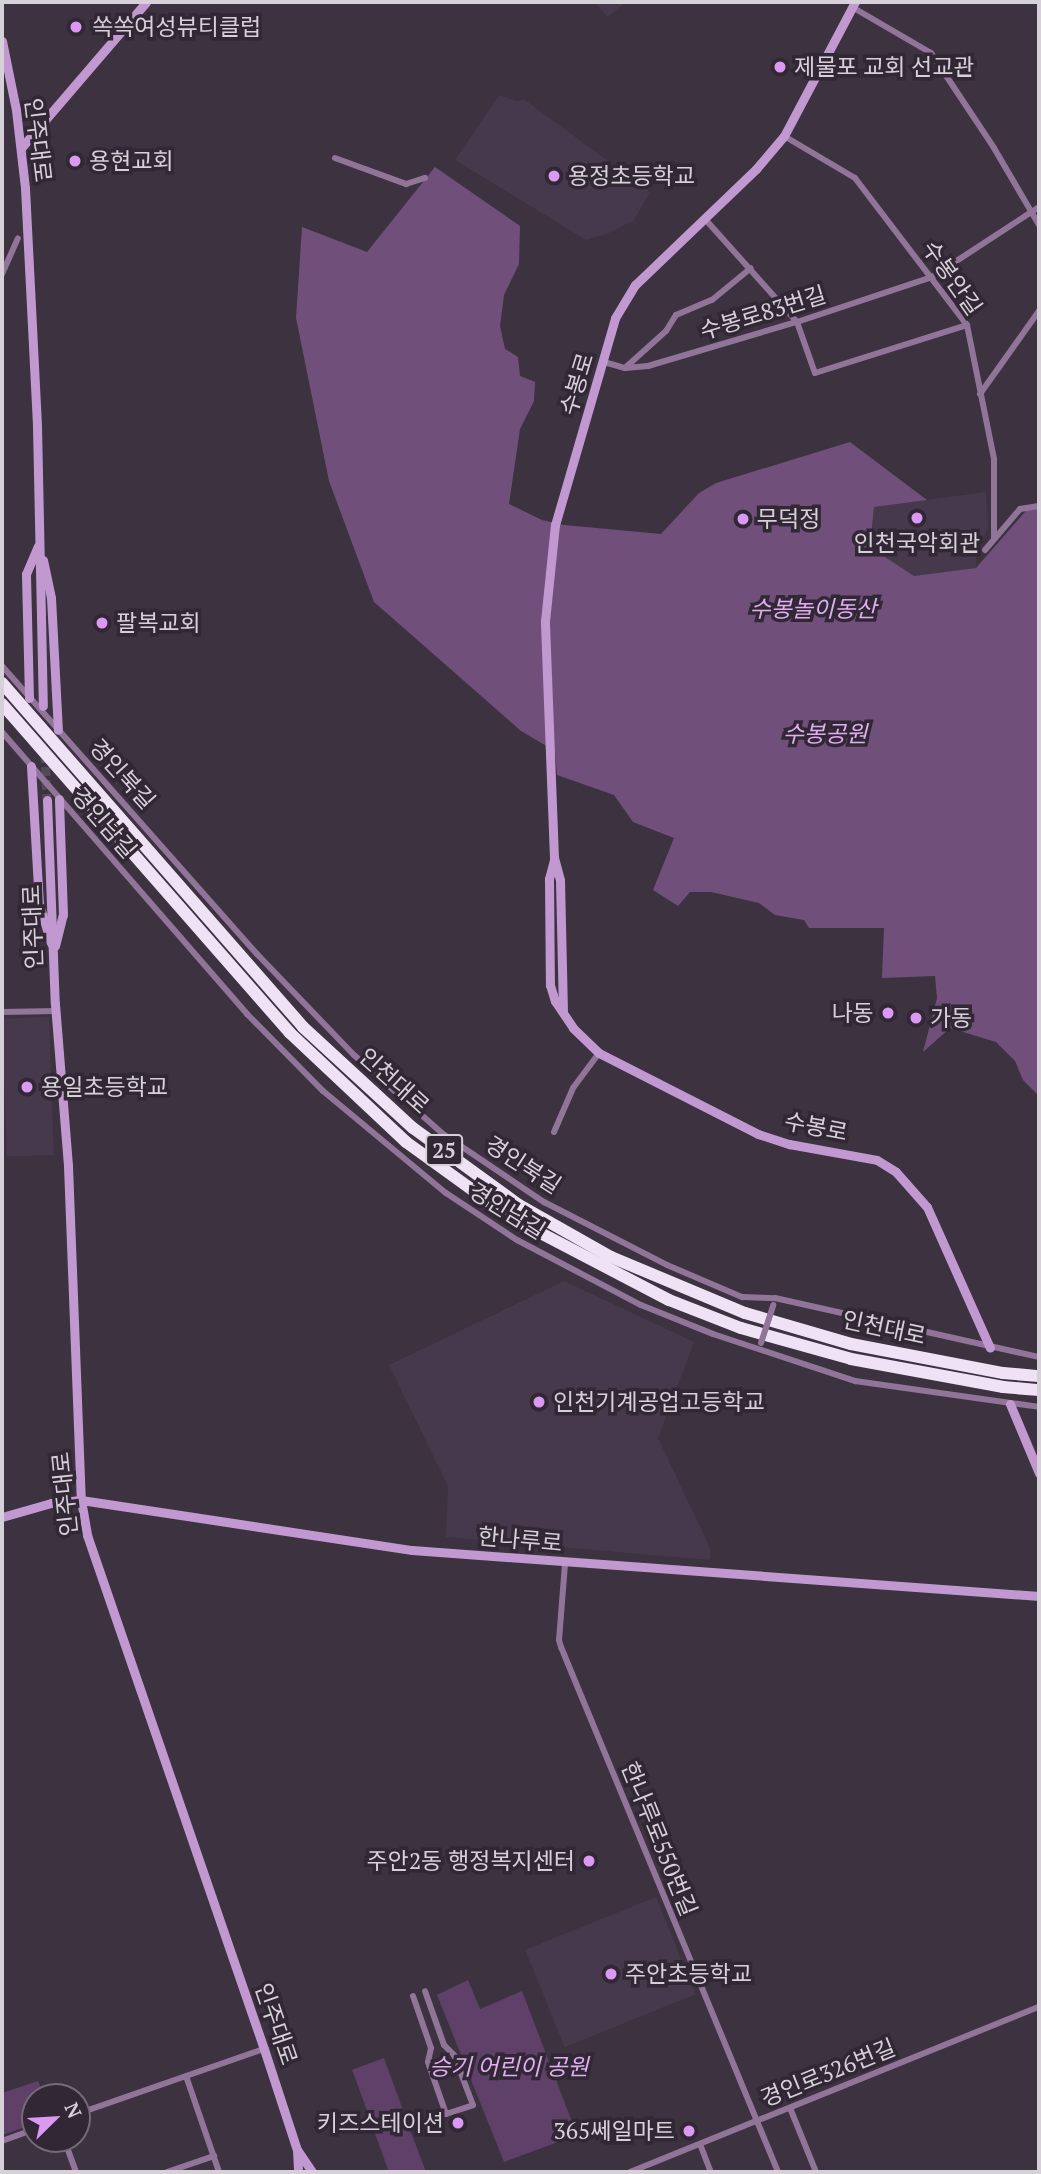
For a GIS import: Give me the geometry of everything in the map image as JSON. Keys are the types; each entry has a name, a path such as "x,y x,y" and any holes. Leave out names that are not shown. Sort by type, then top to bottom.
{"highway":[{"name":"인천대로","path":"2,683 303,1027 413,1128 519,1205 611,1257 745,1313 851,1344 1003,1373 1039,1376"},
{"name":"인천대로","path":"2,704 290,1033 406,1142 510,1217 669,1300 741,1328 851,1359 1003,1387 1039,1390"}],"main road":[{"path":"21,148 146,2"},
{"name":"수봉로","path":"854,5 784,136 705,219 635,285 615,318 555,526 545,621 554,858 550,879 550,985 555,1001 573,1028 599,1053 758,1134 789,1144 877,1160 896,1172 927,1207 989,1348"},
{"name":"인주대로","path":"2,41 21,148 26,223 23,240 39,544 43,706"},
{"path":"29,698 26,575 39,544"},
{"path":"39,544 51,598 58,730"},
{"path":"31,766 39,904 54,951"},
{"path":"54,951 63,915 60,799"},
{"name":"인주대로","path":"47,800 56,1011 68,1166 81,1500 87,1535 264,2049 297,2150 298,2172"},
{"path":"1010,1404 1039,1473"},
{"name":"한나루로","path":"2,1517 51,1503 81,1500 412,1550 565,1564 1039,1596"},
{"name":"인주대로","path":"297,2150 312,2172"}],"street":[{"path":"854,5 931,53 994,148 1039,225"},
{"name":"수봉안길","path":"784,136 855,178 967,325 994,458 994,538"},
{"path":"335,158 406,184 425,178"},
{"name":"수봉로83번길","path":"604,362 625,368 648,366 797,322 932,277 1039,206"},
{"path":"705,219 797,322 815,373 967,325"},
{"path":"2,274 23,240"},
{"path":"625,368 666,331 676,315 712,300 751,268"},
{"path":"980,394 1039,311"},
{"path":"985,550 1020,509 1039,506"},
{"name":"경인북길","path":"2,666 257,954 354,1055 443,1134 544,1202 667,1265 742,1297 774,1301 1039,1357"},
{"name":"경인남길","path":"2,732 247,1014 323,1091 438,1187 517,1240 641,1305 855,1381 1039,1407"},
{"path":"2,1012 56,1011"},
{"path":"554,1132 566,1102 599,1053"},
{"path":"760,1346 774,1301"},
{"name":"한나루로550번길","path":"565,1564 559,1640 778,2172"},
{"path":"412,1996 431,2048 428,2062 446,2114 473,2105 454,2055 444,2045 425,1991"},
{"name":"경인로326번길","path":"630,2172 1039,2007"},
{"path":"91,2109 264,2049"},
{"path":"186,2076 219,2172"},
{"path":"790,2108 816,2172"},
{"path":"2,2141 21,2134"},
{"path":"700,2144 711,2172"},
{"path":"69,2153 76,2172"},
{"path":"167,2172 214,2156"}],"shaded area":[{"path":"594,2 626,2 608,17"},
{"name":"용정초등학교","path":"499,95 516,101 525,100 650,192 634,220 609,233 586,240 455,160"},
{"path":"986,492 988,529 976,552 976,568 914,576 870,547 874,507"},
{"name":"용일초등학교","path":"49,1017 54,1155 7,1157 2,1019"},
{"name":"인천기계공업고등학교","path":"564,1281 694,1342 658,1438 710,1548 710,1560 446,1537 448,1486 389,1365"},
{"name":"주안초등학교","path":"656,1897 695,1994 565,2047 525,1950"}],"green space":[{"name":"수봉공원","path":"435,167 520,226 519,264 504,295 500,326 505,349 518,357 520,376 535,382 534,401 520,429 509,504 542,520 564,525 661,534 699,493 716,483 850,442 927,500 874,507 870,547 914,576 976,568 1031,505 1039,509 1039,1096 1023,1080 1015,1061 996,1042 950,1028 923,1052 937,998 935,976 882,978 884,928 809,928 804,920 775,915 759,903 711,892 690,892 678,906 653,890 674,838 633,822 614,795 557,775 555,751 521,731 374,602 329,481 296,318 302,227 367,252"},
{"name":"승기 어린이 공원","path":"468,1980 480,2009 522,1991 577,2135 504,2162 437,1995"},
{"path":"384,2058 402,2109 371,2120 352,2070"},
{"path":"21,2087 21,2129 2,2135 2,2093"},
{"path":"403,2111 426,2172 389,2172 371,2123"}],"tunnel":[{"path":"45,753 47,800"}],"place":[{"name":"쏙쏙여성뷰티클럽","path":"76,27"},
{"name":"제물포 교회 선교관","path":"780,67"},
{"name":"용현교회","path":"75,161"},
{"name":"용정초등학교","path":"554,176"},
{"name":"인천국악회관","path":"917,518"},
{"name":"무덕정","path":"743,519"},
{"name":"팔복교회","path":"102,623"},
{"name":"나동","path":"888,1013"},
{"name":"가동","path":"916,1018"},
{"name":"용일초등학교","path":"27,1087"},
{"name":"인천기계공업고등학교","path":"539,1402"},
{"name":"주안2동 행정복지센터","path":"589,1861"},
{"name":"주안초등학교","path":"611,1974"},
{"name":"키즈스테이션","path":"458,2123"},
{"name":"365쎄일마트","path":"689,2131"}],"park label":[{"name":"수봉놀이동산","path":"813,609"}]}
